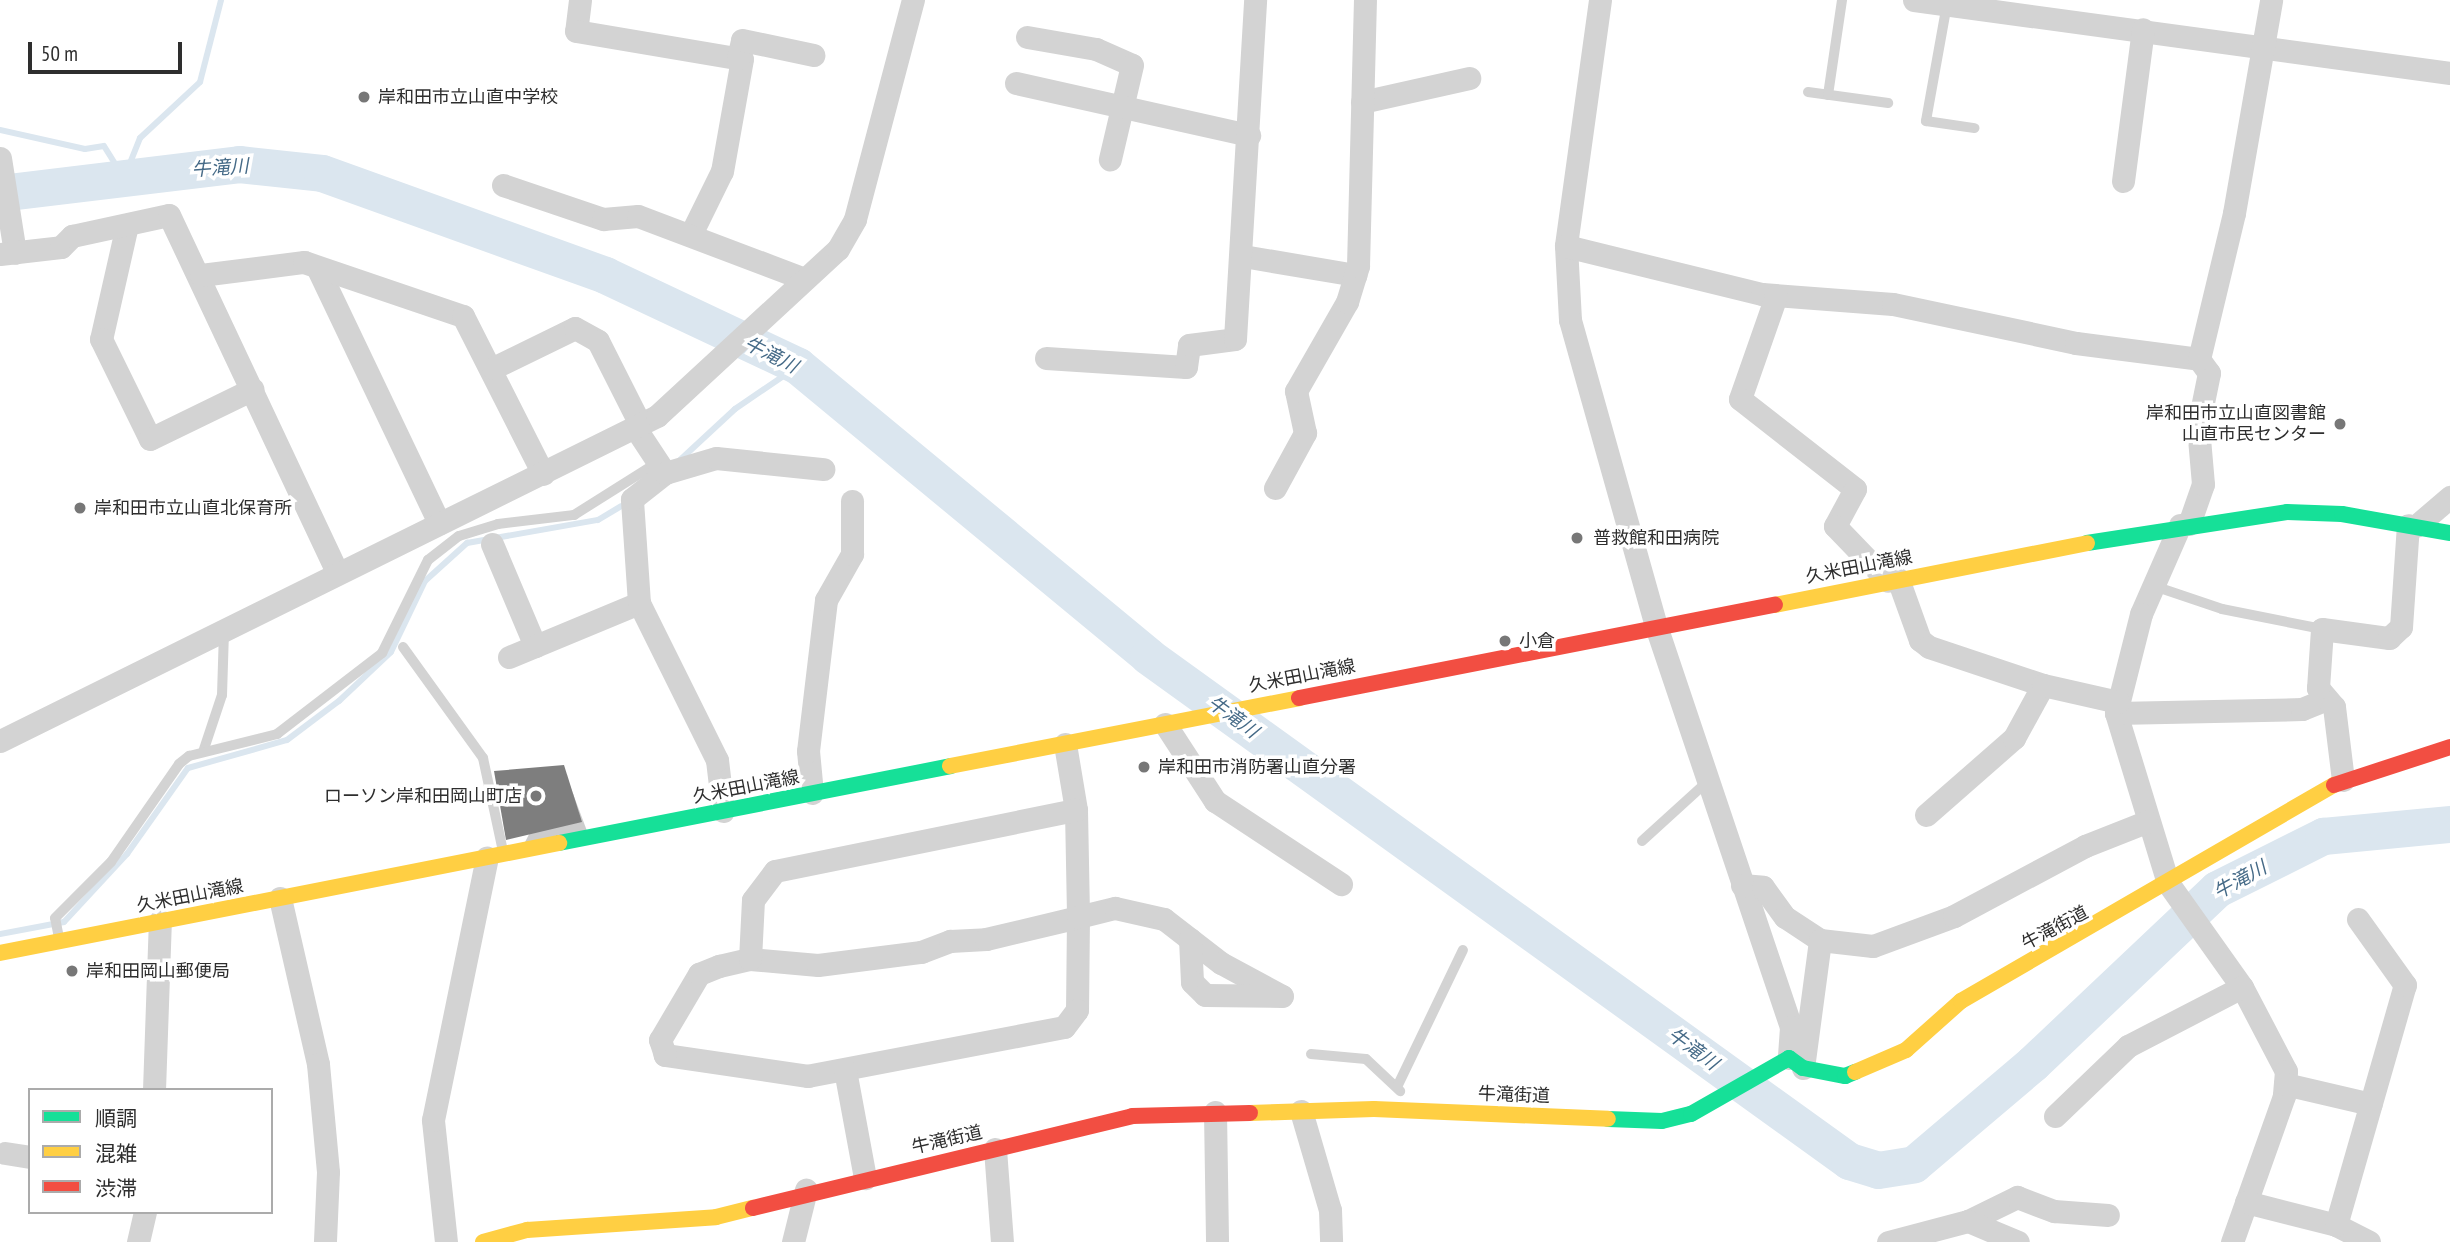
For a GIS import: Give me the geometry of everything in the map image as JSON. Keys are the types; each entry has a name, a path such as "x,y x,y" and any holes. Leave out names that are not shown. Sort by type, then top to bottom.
{"street":[{"path":"580,0 576,31 738,58"},
{"path":"0,741 337,572 639,428 705,373 838,249 855,219 912,0"},
{"path":"1046,358 1186,367 1189,345 1236,339 1250,135 1255,0"},
{"path":"1275,488 1305,433 1296,391 1355,275 1362,240 1356,198 1362,102 1362,0 1352,0"},
{"path":"1600,0 1566,246 1570,320 1656,626 1791,1027 1791,1063"},
{"path":"1914,0 2143,29 2450,73"},
{"path":"2232,1242 2285,1084 2273,1036 2242,987 2170,887 2146,822 2117,707 2154,586 2203,484 2198,427 2209,373 2199,359 2265,47 2271,0"},
{"path":"2123,181 2143,29"},
{"path":"1027,37 1096,50 1132,65 1110,159"},
{"path":"691,234 722,171 742,40 813,55"},
{"path":"1362,102 1469,78"},
{"path":"1016,83 1250,135"},
{"path":"1,161 7,253 61,247 72,236 169,215 201,275 337,572"},
{"path":"503,185 603,219 638,216 805,279"},
{"path":"127,225 100,339 150,439 253,389"},
{"path":"1566,246 1776,296 1893,304 2076,344 2199,359"},
{"path":"1243,256 1355,275"},
{"path":"201,275 304,262 463,316 493,368 543,474"},
{"path":"317,267 439,523"},
{"path":"1776,296 1740,399 1855,489 1835,526 1893,580 1920,640 1929,647 2117,707 2302,709 2324,700"},
{"path":"493,368 575,328 598,341 661,468"},
{"path":"723,811 718,760 639,603 632,499 661,468 716,458 822,469"},
{"path":"2343,780 2334,707 2324,700 2318,688 2322,629 2389,638 2401,627 2412,525 2450,498"},
{"path":"812,793 808,751 826,600 852,554 852,501"},
{"name":"久米田山滝線","path":"0,953 57,929 160,921 2185,524 2287,512 2412,525 2450,533"},
{"path":"492,544 535,646"},
{"path":"509,657 639,603"},
{"path":"1926,815 2014,738 2043,685"},
{"path":"1169,723 1215,801 1342,884"},
{"path":"1065,744 1076,810 1078,917 1077,1010 1064,1027 808,1076 664,1055 660,1040 699,974 750,959 818,965 908,954 1078,917 1143,909 1190,939"},
{"name":"牛滝街道","path":"483,1242 527,1230 716,1217 779,1203 806,1190 1132,1116 1214,1112 1418,1111 1662,1121 1714,1102 1791,1063 1845,1076 1878,1067 1961,1001 2170,887 2343,780 2450,747"},
{"path":"750,959 753,900 775,871 1076,810"},
{"path":"1742,885 1763,887 1785,917 1821,940 1873,946 1954,916 2085,846 2146,822"},
{"path":"446,1242 433,1120 495,856"},
{"path":"280,898 318,1064 328,1172 325,1242"},
{"path":"2336,1225 2405,985 2358,919"},
{"path":"154,1088 160,921"},
{"path":"1791,1063 1821,940"},
{"path":"2054,1116 2128,1046 2242,987"},
{"path":"845,1070 865,1178"},
{"path":"2285,1084 2371,1104"},
{"path":"1301,1111 1331,1210 1331,1242"},
{"path":"1214,1112 1217,1242"},
{"path":"995,1149 1002,1242"},
{"path":"5,1153 28,1157"},
{"path":"793,1242 806,1190"},
{"path":"1888,1242 1969,1221 2017,1197 2054,1211 2108,1215"},
{"path":"2246,1202 2336,1225 2369,1242"},
{"path":"138,1242 145,1214"},
{"path":"1969,1221 1990,1238 2018,1242"}],"lane":[{"path":"1828,95 1842,0"},
{"path":"1947,4 1926,121 1974,128"},
{"path":"1808,92 1888,103"},
{"path":"57,929 111,862 179,764 203,752 278,734 382,653 428,560 459,536 498,524 575,515 661,468"},
{"path":"2154,586 2222,609 2322,629"},
{"path":"203,752 222,695 224,630"},
{"path":"403,647 483,758 495,856"},
{"path":"1642,841 1708,781"},
{"path":"1397,1087 1463,950"},
{"path":"1311,1054 1366,1059 1397,1087 1418,1111"}],"building":[{"name":"ローソン岸和田岡山町店","path":"564,765 582,822 506,840 494,771"}],"waterway":[{"path":"124,178 140,138 200,82 221,0"},
{"path":"0,130 85,149 104,146 124,178"},
{"name":"牛滝川","path":"0,193 239,164 322,173 605,275 798,366 1148,656 1849,1161 1878,1170 1914,1164 2033,1063 2217,889 2323,836 2450,824"},
{"path":"680,460 735,409 798,366"},
{"path":"0,934 64,922 127,854 188,768 287,740 339,701 391,652 425,581 467,543 598,520 621,506"}],"traffic: fast":[{"path":"2087,543 2287,512 2342,514 2450,533"},
{"path":"559,843 950,766"},
{"path":"1608,1119 1662,1121 1691,1114 1789,1058 1803,1068 1845,1076 1855,1072"}],"traffic: slow":[{"path":"1775,605 2087,543"},
{"path":"950,766 1299,698"},
{"path":"1855,1072 1906,1050 1961,1001 2334,785"},
{"path":"0,953 559,843"},
{"path":"1250,1113 1374,1109 1608,1119"},
{"path":"483,1242 527,1230 716,1217 753,1208"}],"traffic: jam":[{"path":"1299,698 1775,605"},
{"path":"2334,785 2450,747"},
{"path":"753,1208 1132,1116 1250,1113"}],"place":[{"name":"岸和田市立山直中学校","path":"364,97"},
{"name":"岸和田市立山直図書館 山直市民センター","path":"2340,424"},
{"name":"岸和田市立山直北保育所","path":"80,508"},
{"name":"普救館和田病院","path":"1577,538"},
{"name":"小倉","path":"1505,641"},
{"name":"岸和田市消防署山直分署","path":"1144,767"},
{"name":"ローソン岸和田岡山町店","path":"536,796"},
{"name":"岸和田岡山郵便局","path":"72,971"}]}
